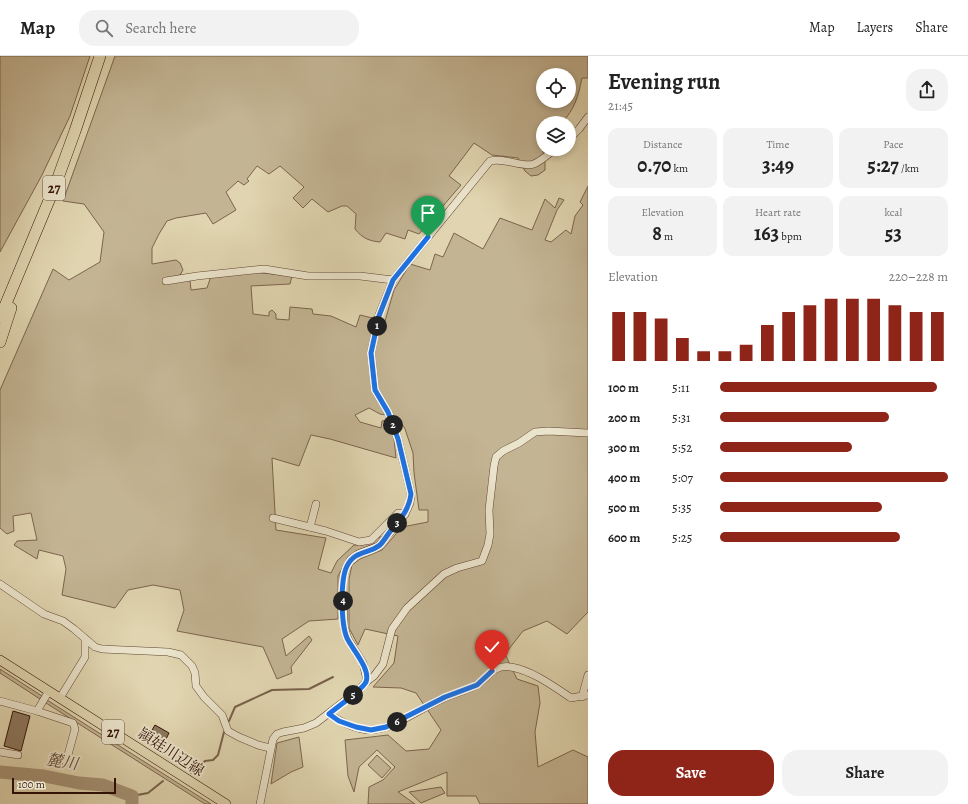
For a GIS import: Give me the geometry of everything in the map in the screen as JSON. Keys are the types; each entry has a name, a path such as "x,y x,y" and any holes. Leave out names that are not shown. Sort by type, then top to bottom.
{"highway":[{"name":"27","path":"0,318 36,234 75,131 100,56"},
{"path":"0,299 36,234"},
{"path":"0,342 36,234"}],"main road":[{"name":"頴娃川辺線","path":"0,660 226,804"}],"street":[{"path":"576,132 588,117"},
{"path":"366,682 363,664 348,639 344,627 343,578 351,559 358,554 379,546 405,514 410,503 411,494 398,439 388,412 375,390 371,365 371,353 379,316 393,280 490,162 497,159 534,164 545,156"},
{"path":"166,281 264,269 308,276 360,276 393,280"},
{"path":"260,804 273,738 277,734 304,728 316,723 359,690 374,676 383,664 392,629 407,608 444,574 457,568 482,561 489,540 488,510 496,457 503,451 519,443 535,432 548,431 588,433"},
{"path":"310,527 316,504"},
{"path":"273,518 326,531 359,542 371,540 398,513 405,514"},
{"path":"0,584 44,614 63,621 95,647 102,649 168,652 181,655 192,666 195,673 196,686 204,697 222,715 228,731 258,745 270,748"},
{"path":"60,698 85,658 85,639"},
{"path":"329,714 339,721 371,730 386,727 445,697 477,685 492,671 503,667 511,667 528,672 571,698 585,696 588,675"},
{"path":"37,711 48,691"},
{"path":"0,701 70,721 74,724 75,729 66,762"},
{"path":"0,752 18,755"}],"shaded area":[{"path":"0,56 90,56 70,116 42,175 0,252"},
{"path":"115,56 588,56 588,78 582,78 576,100 576,68 536,68 536,108 572,108 567,116 536,116 536,156 544,156 545,170 538,175 531,176 525,171 518,158 492,155 474,143 449,176 461,185 419,234 408,230 405,239 386,233 380,242 369,240 360,235 355,229 356,214 347,206 342,206 328,212 312,199 303,208 293,198 304,187 280,166 269,174 257,166 247,179 249,181 244,185 238,181 226,192 236,210 213,224 206,213 167,221 152,248 152,264 176,260 180,263 183,270 180,275 164,279 163,283 190,280 191,290 207,288 211,276 253,272 292,276 290,284 251,286 253,314 269,316 269,312 272,310 276,314 276,319 289,320 290,307 312,309 313,314 331,316 356,327 360,315 385,321 394,290 410,264 430,270 435,254 443,257 454,233 483,249 500,218 532,230 545,199 555,208 559,198 564,200 557,210 545,240 551,242 566,230 571,234 575,216 583,205 580,202 588,186 588,612 567,634 547,621 523,631 505,654 517,679 538,686 540,703 535,732 538,767 573,750 588,757 588,804 480,804 476,796 447,796 447,772 398,792 415,804 368,804 369,787 383,780 395,767 377,750 359,767 354,792 348,776 345,740 388,735 406,751 429,749 441,730 416,693 401,688 373,687 394,663 398,636 365,629 358,645 349,628 349,579 352,565 360,559 382,550 402,527 428,522 428,510 419,510 413,453 405,429 398,417 380,414 369,408 355,415 360,422 381,428 382,421 387,420 394,439 396,458 311,435 299,466 272,458 276,530 326,538 318,569 331,573 337,561 354,545 361,545 383,536 376,543 356,551 347,559 338,576 338,619 309,621 282,639 286,656 309,636 312,640 291,667 292,673 277,679 263,647 177,631 184,610 180,590 153,585 128,590 115,608 62,595 66,569 63,556 39,550 37,559 14,545 17,541 37,540 31,513 13,516 14,531 7,534 0,528 0,390 53,269 69,280 100,262 104,232 84,204 63,201"},
{"path":"0,669 42,696 40,699 0,673"},
{"path":"47,700 211,804 205,804 46,703"},
{"path":"299,737 303,767 291,772 271,784 277,743"},
{"path":"377,755 391,768 382,778 368,765"},
{"path":"441,787 445,793 421,803 409,792"}],"building":[{"path":"13,711 30,716 21,751 4,746"},
{"path":"155,725 169,733 165,741 149,735"}],"waterway":[{"path":"385,665 391,645"},
{"path":"229,721 235,707 272,690 309,689 333,677"},
{"path":"191,773 205,761 213,760 218,755 224,732"},
{"name":"麓川","path":"0,772 44,776 79,783 103,785 132,796 132,804"},
{"path":"132,796 148,793 163,781"}],"route":[{"path":"428,237 393,280 379,316 371,353 371,365 375,390 388,412 398,439 411,494 410,503 405,514 379,546 358,554 351,559 346,568 343,578 344,627 348,639 363,664 366,682 359,690 329,714 339,721 356,727 371,730 386,727 445,697 477,685 492,671"}]}
